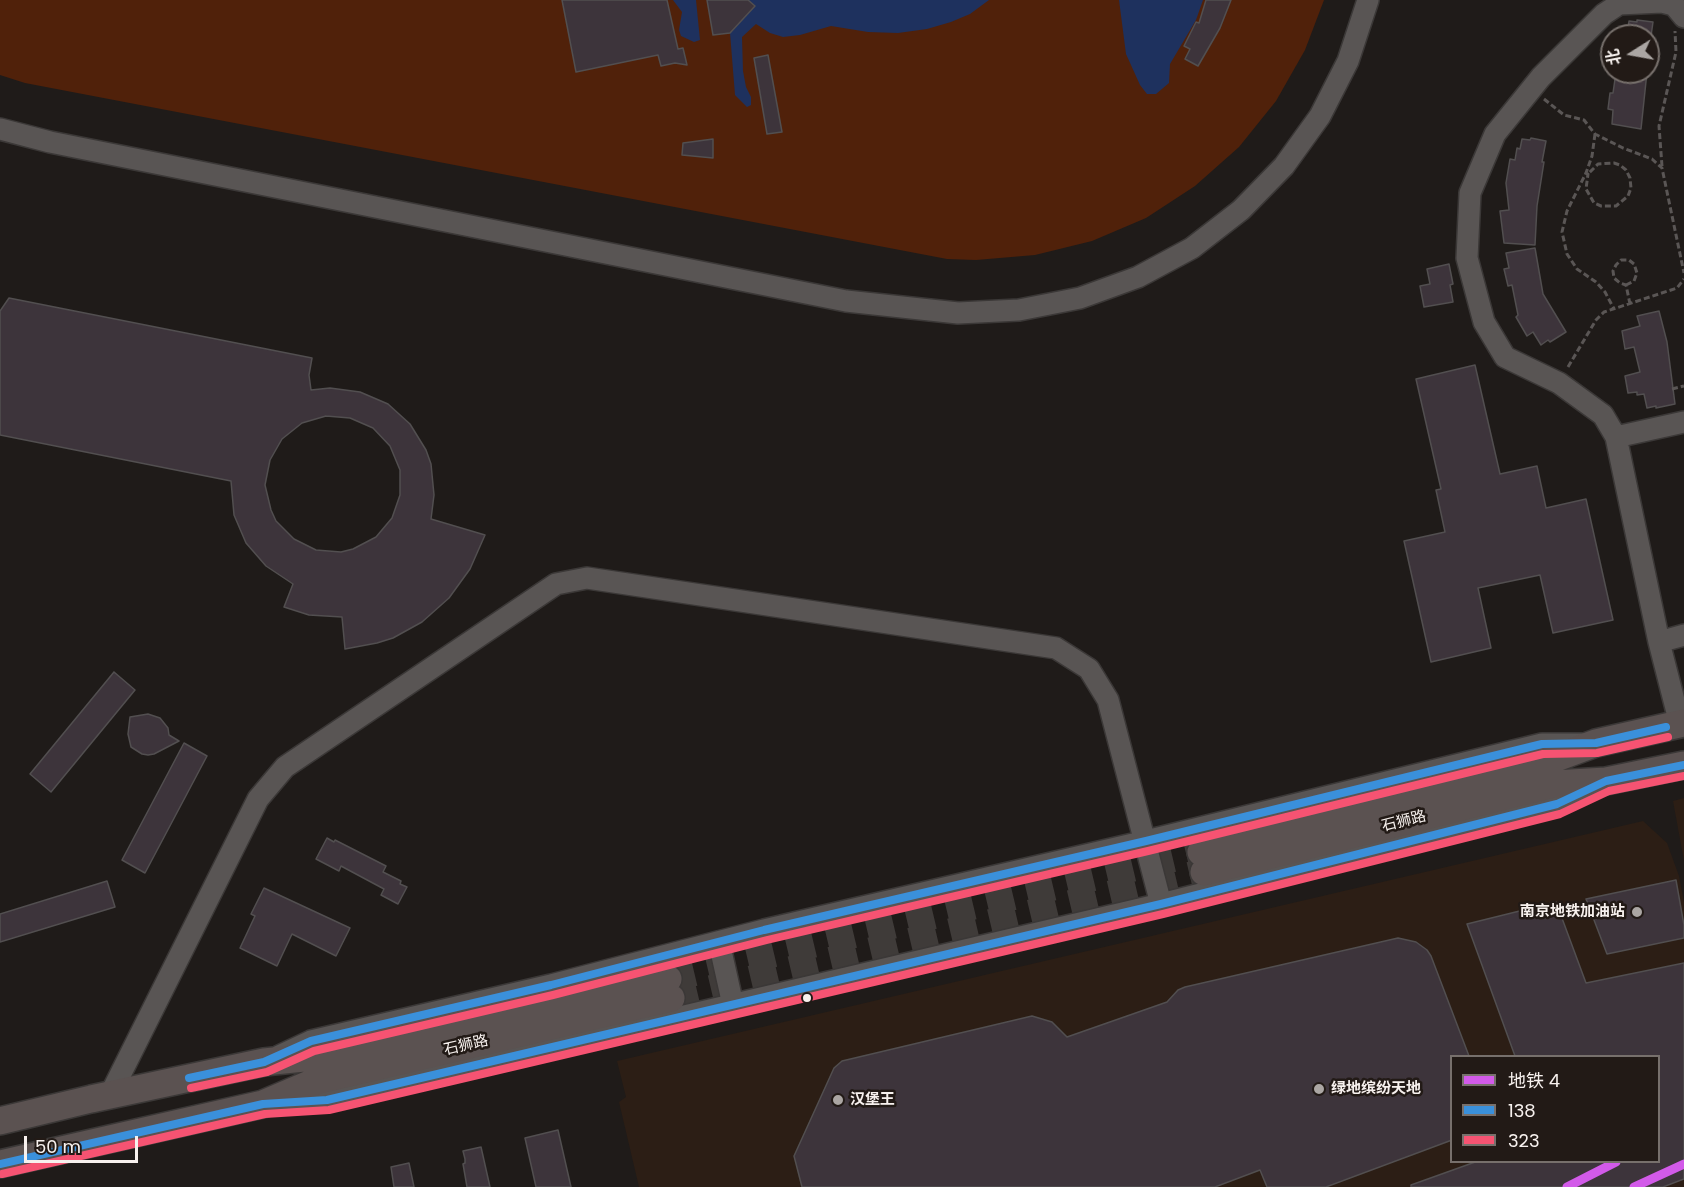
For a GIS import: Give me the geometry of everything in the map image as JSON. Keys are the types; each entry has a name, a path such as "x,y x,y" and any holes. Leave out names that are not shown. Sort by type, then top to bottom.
{"main road":[{"name":"石狮路","path":"1682,724 1596,743 1548,761 1202,862 1554,784 1606,782 1684,765"},
{"name":"石狮路","path":"0,1121 264,1062 314,1057 670,988 319,1080 264,1104 0,1164"}],"street":[{"path":"0,129 74,147 846,301 958,313 1019,310 1080,298 1138,277 1192,248 1241,210 1284,166 1320,116 1348,61 1368,0"},
{"path":"1682,724 1659,642 1616,437 1603,415 1558,383 1504,357 1484,322 1467,258 1470,193 1495,134 1531,89 1604,15 1619,4 1662,2 1674,5 1683,16"},
{"path":"1616,437 1684,422"},
{"path":"110,1095 258,799 285,767 556,584 586,578 1056,648 1089,669 1108,700 1161,904"},
{"path":"1659,642 1684,636"},
{"name":"石狮路","path":"264,1062 311,1041 551,985 719,942 1542,744 1596,743"},
{"name":"石狮路","path":"264,1104 327,1100 1161,904 1557,804 1606,782"},
{"path":"719,942 733,1005"}],"path":[{"path":"1683,16 1674,29 1676,52 1659,126 1662,168 1684,273"},
{"path":"1531,89 1564,115 1584,120 1595,134 1652,159 1662,168"},
{"path":"1595,134 1587,174 1586,189 1594,202 1601,206 1616,206 1628,196 1630,178 1626,170 1614,162 1598,164 1587,174 1567,211 1562,232 1567,254 1577,268 1605,292 1614,309"},
{"path":"1621,260 1634,264 1637,273 1634,281 1626,285 1614,278 1613,271 1621,260"},
{"path":"1558,383 1596,320 1604,312 1677,288 1684,279"},
{"path":"1626,285 1630,304"},
{"path":"1672,389 1684,387"}],"shaded area":[{"path":"0,0 1324,0 1305,50 1276,101 1239,147 1195,186 1146,218 1092,241 1035,255 976,260 947,259 25,83 0,75"},
{"path":"1684,798 1684,861 1673,801"},
{"path":"1643,821 1667,843 1679,876 1684,902 1684,1187 639,1187 619,1102 626,1097 617,1061"}],"water":[{"path":"673,0 696,0 700,40 694,42 681,36 679,30 682,12"},
{"path":"748,0 989,0 970,14 951,22 927,29 898,33 868,32 831,26 800,35 783,37 770,33 756,24 742,37 743,71 746,87 751,97 751,105 747,107 735,95 730,33 754,6"},
{"path":"1119,0 1203,0 1196,20 1170,64 1169,83 1156,94 1147,94 1140,85 1126,54"}],"building":[{"path":"562,0 667,0 678,49 683,48 687,65 675,63 661,66 658,55 576,72"},
{"path":"707,0 748,0 755,6 730,33 713,35"},
{"path":"1206,0 1231,0 1220,28 1198,66 1185,59 1190,49 1184,46 1196,22 1199,23"},
{"path":"1637,20 1653,22 1653,24 1629,24 1629,21 1637,22"},
{"path":"768,55 782,132 767,134 754,58"},
{"path":"1614,84 1646,84 1641,129 1612,124 1613,110 1608,109 1610,93 1613,93"},
{"path":"1531,138 1546,141 1537,206 1535,245 1504,243 1500,211 1509,210 1506,183 1510,159 1515,160 1517,148 1520,149 1522,139 1530,140"},
{"path":"713,139 713,158 682,155 683,143"},
{"path":"1535,248 1543,294 1566,332 1541,345 1533,332 1527,336 1516,317 1518,315 1512,285 1508,286 1504,269 1509,268 1506,253"},
{"path":"1449,264 1453,284 1450,285 1453,302 1424,307 1420,286 1430,284 1427,269"},
{"path":"9,298 312,358 309,375 311,390 330,388 360,392 388,404 410,424 426,450 431,464 434,495 431,519 485,535 470,569 449,598 422,622 393,638 345,649 342,617 309,615 284,607 293,584 266,566 246,543 234,515 231,481 0,435 0,311","holes":["326,416 350,418 373,428 390,446 400,470 400,495 392,518 376,537 353,549 341,552 316,550 294,539 276,521 265,485 270,460 282,439 302,423"]},
{"path":"1659,311 1667,342 1675,404 1647,408 1644,394 1628,393 1625,376 1640,372 1634,347 1625,349 1622,331 1640,326 1637,316"},
{"path":"1475,365 1500,474 1537,466 1546,508 1586,499 1613,620 1553,633 1540,575 1478,588 1491,648 1431,662 1404,541 1445,532 1436,490 1441,489 1416,379"},
{"path":"114,672 135,690 51,792 30,774"},
{"path":"148,714 160,718 168,728 169,735 179,741 148,755 131,747 128,734 130,717"},
{"path":"184,743 207,756 145,873 122,860"},
{"path":"327,838 386,866 383,872 401,881 400,884 407,887 398,904 381,895 384,889 341,866 339,871 316,859"},
{"name":"南京地铁加油站","path":"1676,880 1684,938 1607,954 1586,899"},
{"path":"107,881 115,907 0,942 0,914"},
{"path":"264,888 350,928 336,956 292,934 277,966 240,948 255,916 251,914"},
{"path":"1556,902 1586,983 1684,963 1684,1179 1663,1187 1411,1187 1411,1185 1472,1163 1660,1163 1660,1055 1515,1055 1467,924"},
{"path":"1398,938 1416,942 1431,956 1469,1055 1450,1055 1450,1141 1326,1187 1267,1187 1260,1170 1215,1187 802,1187 794,1156 834,1068 842,1061 1032,1016 1052,1022 1067,1037 1167,1002 1178,990"},
{"path":"558,1130 571,1187 536,1187 525,1138"},
{"path":"481,1147 490,1187 467,1187 463,1151"},
{"path":"409,1163 414,1187 394,1187 391,1167"}],"tunnel":[{"path":"668,979 1201,852"},
{"path":"671,998 1204,872"}],"metro line":[{"name":"4","path":"1567,1187 1614,1163"},
{"name":"4","path":"1634,1187 1684,1164"}],"transit line":[{"name":"138","path":"189,1078 264,1062 311,1041 551,985 764,930 1146,841 1542,744 1596,743 1666,727"},
{"name":"323","path":"191,1088 267,1072 314,1051 1543,754 1597,753 1668,737"},
{"name":"138","path":"0,1164 263,1104 327,1100 1161,904 1557,804 1606,781 1684,765"},
{"name":"323","path":"2,1174 265,1114 329,1110 1163,914 1560,814 1609,791 1684,776"}],"place":[{"name":"南京地铁加油站","path":"1637,912"},
{"name":"绿地缤纷天地","path":"1319,1089"},
{"name":"汉堡王","path":"838,1100"}]}
